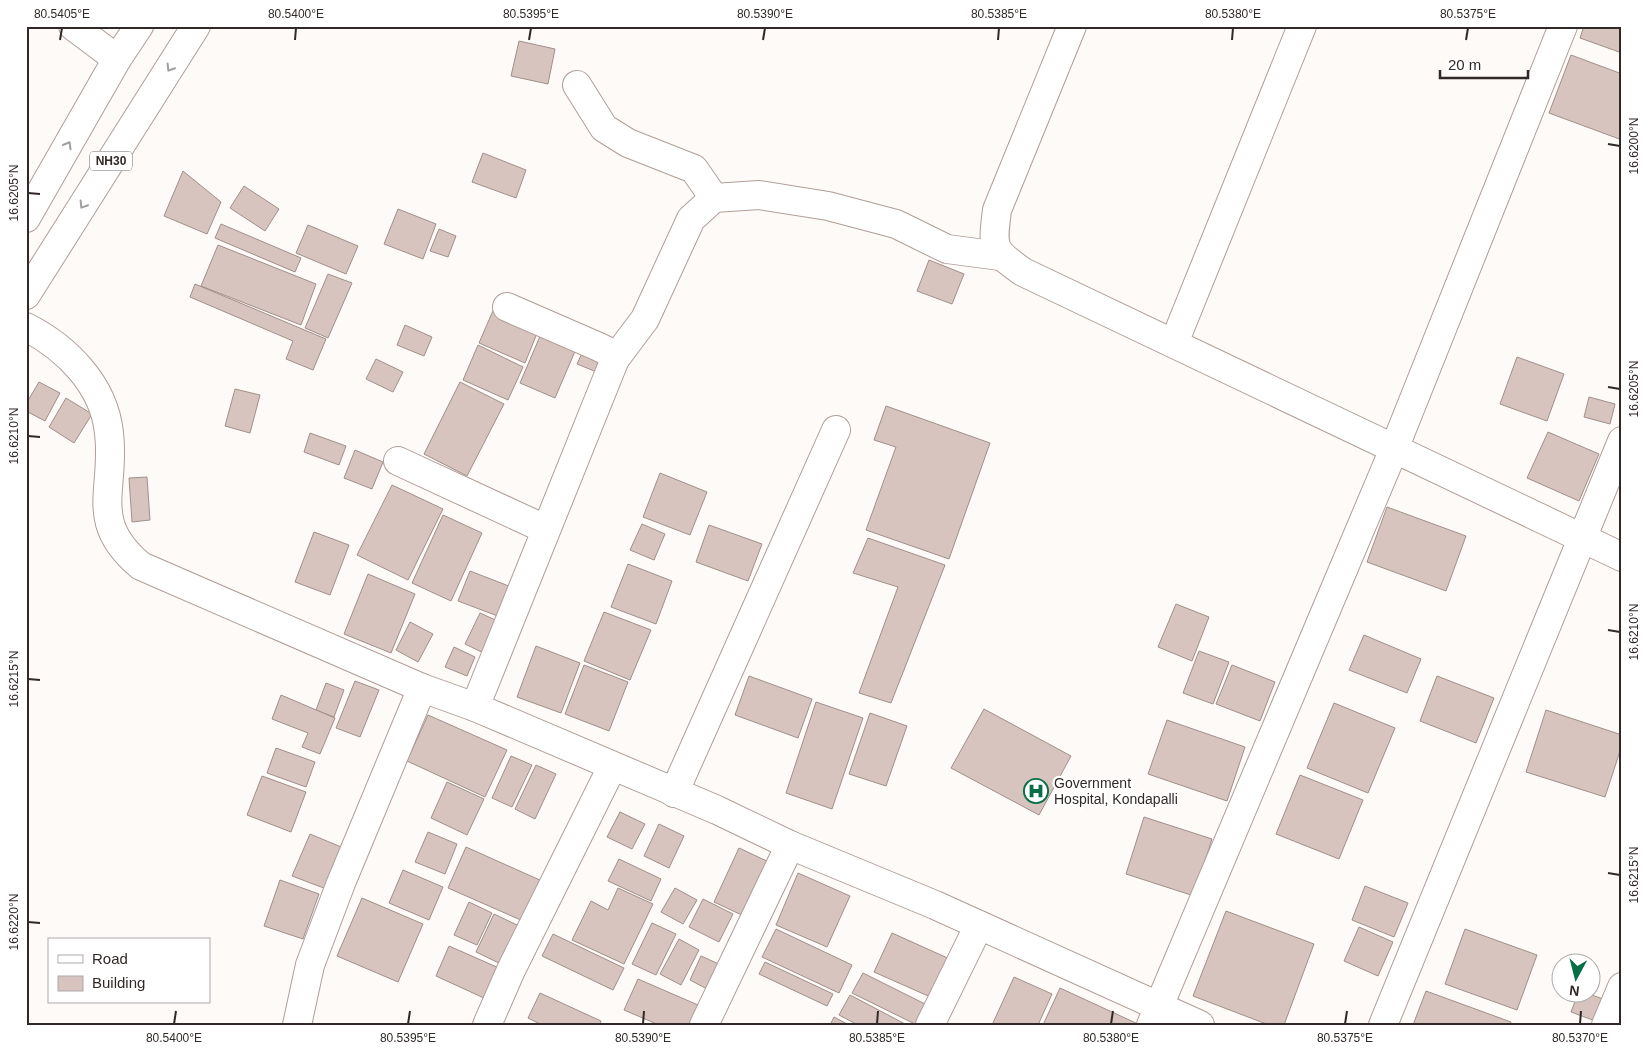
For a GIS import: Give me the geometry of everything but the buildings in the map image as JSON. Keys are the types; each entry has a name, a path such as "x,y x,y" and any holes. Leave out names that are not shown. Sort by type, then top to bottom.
{"main road":[{"path":"73,26 117,59"},
{"path":"26,218 117,59 139,26"},
{"name":"NH30","path":"26,295 196,26"},
{"path":"1000,256 993,239 997,210 1072,26"},
{"path":"1174,343 1302,26"},
{"path":"1156,1015 1394,449 1563,26"},
{"path":"577,85 604,128 628,143 694,169 714,198"},
{"path":"475,707 614,359 645,319 691,219 714,198 759,195 828,206 896,224 947,248 1000,256 1023,272 1622,557"},
{"path":"507,307 599,347 609,352 614,359"},
{"path":"26,327 43,336 74,362 91,382 104,405 110,434 107,508 112,532 124,551 150,570 422,688 475,707 612,767 717,810 790,845 979,924 1156,1015 1200,1025"},
{"path":"674,793 836,430"},
{"path":"1383,1025 1622,441"},
{"path":"398,461 545,529"},
{"path":"297,1025 310,965 422,688"},
{"path":"487,1025 511,970 612,767"},
{"path":"704,1025 790,845"},
{"path":"930,1025 979,924"},
{"path":"1606,1025 1622,987"}],"place":[{"name":"Government Hospital, Kondapalli","path":"1036,791"}]}
